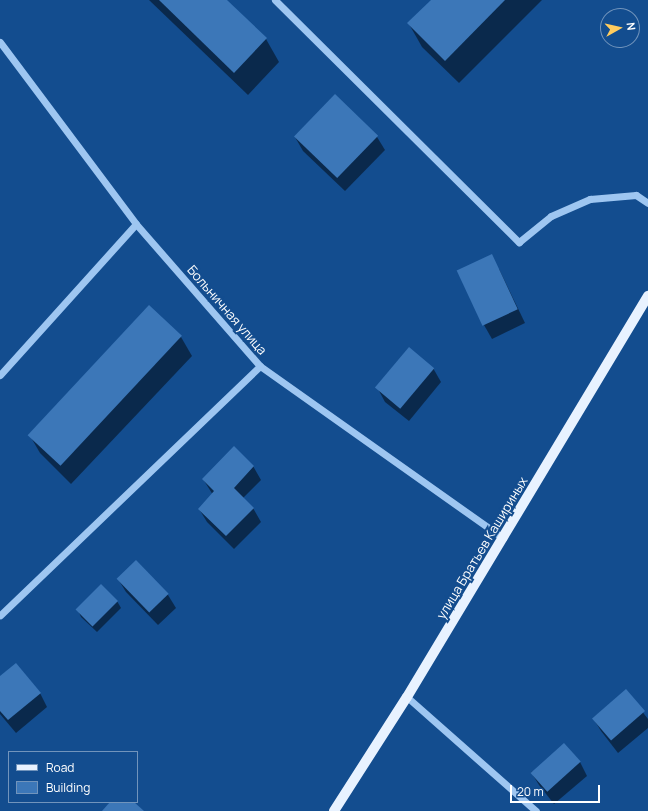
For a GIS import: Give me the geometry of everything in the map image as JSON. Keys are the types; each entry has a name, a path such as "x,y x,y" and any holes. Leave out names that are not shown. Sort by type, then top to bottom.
{"main road":[{"name":"улица Братьев Кашириных","path":"334,811 407,698 648,296"}],"street":[{"path":"275,0 519,242 551,216 590,199 636,195 648,203"},
{"name":"Больничная улица","path":"0,42 136,224 260,366 0,615"},
{"path":"0,375 136,224"},
{"path":"260,366 503,538"},
{"path":"407,698 536,811"}],"building":[{"path":"159,0 227,0 267,38 234,73"},
{"path":"431,0 505,0 445,61 407,23"},
{"path":"335,94 378,136 337,178 294,136"},
{"path":"492,254 518,309 482,326 457,270"},
{"path":"149,305 182,336 61,466 28,435"},
{"path":"409,347 434,368 400,409 375,388"},
{"path":"234,446 254,466 234,488 254,508 226,536 198,509 214,491 202,479"},
{"path":"136,560 169,594 149,613 117,579"},
{"path":"101,584 118,601 93,626 76,609"},
{"path":"16,663 41,693 8,720 0,711 0,676"},
{"path":"626,689 645,711 611,740 592,719"},
{"path":"564,743 581,762 547,792 531,773"},
{"path":"109,803 135,803 144,811 102,811"}]}
